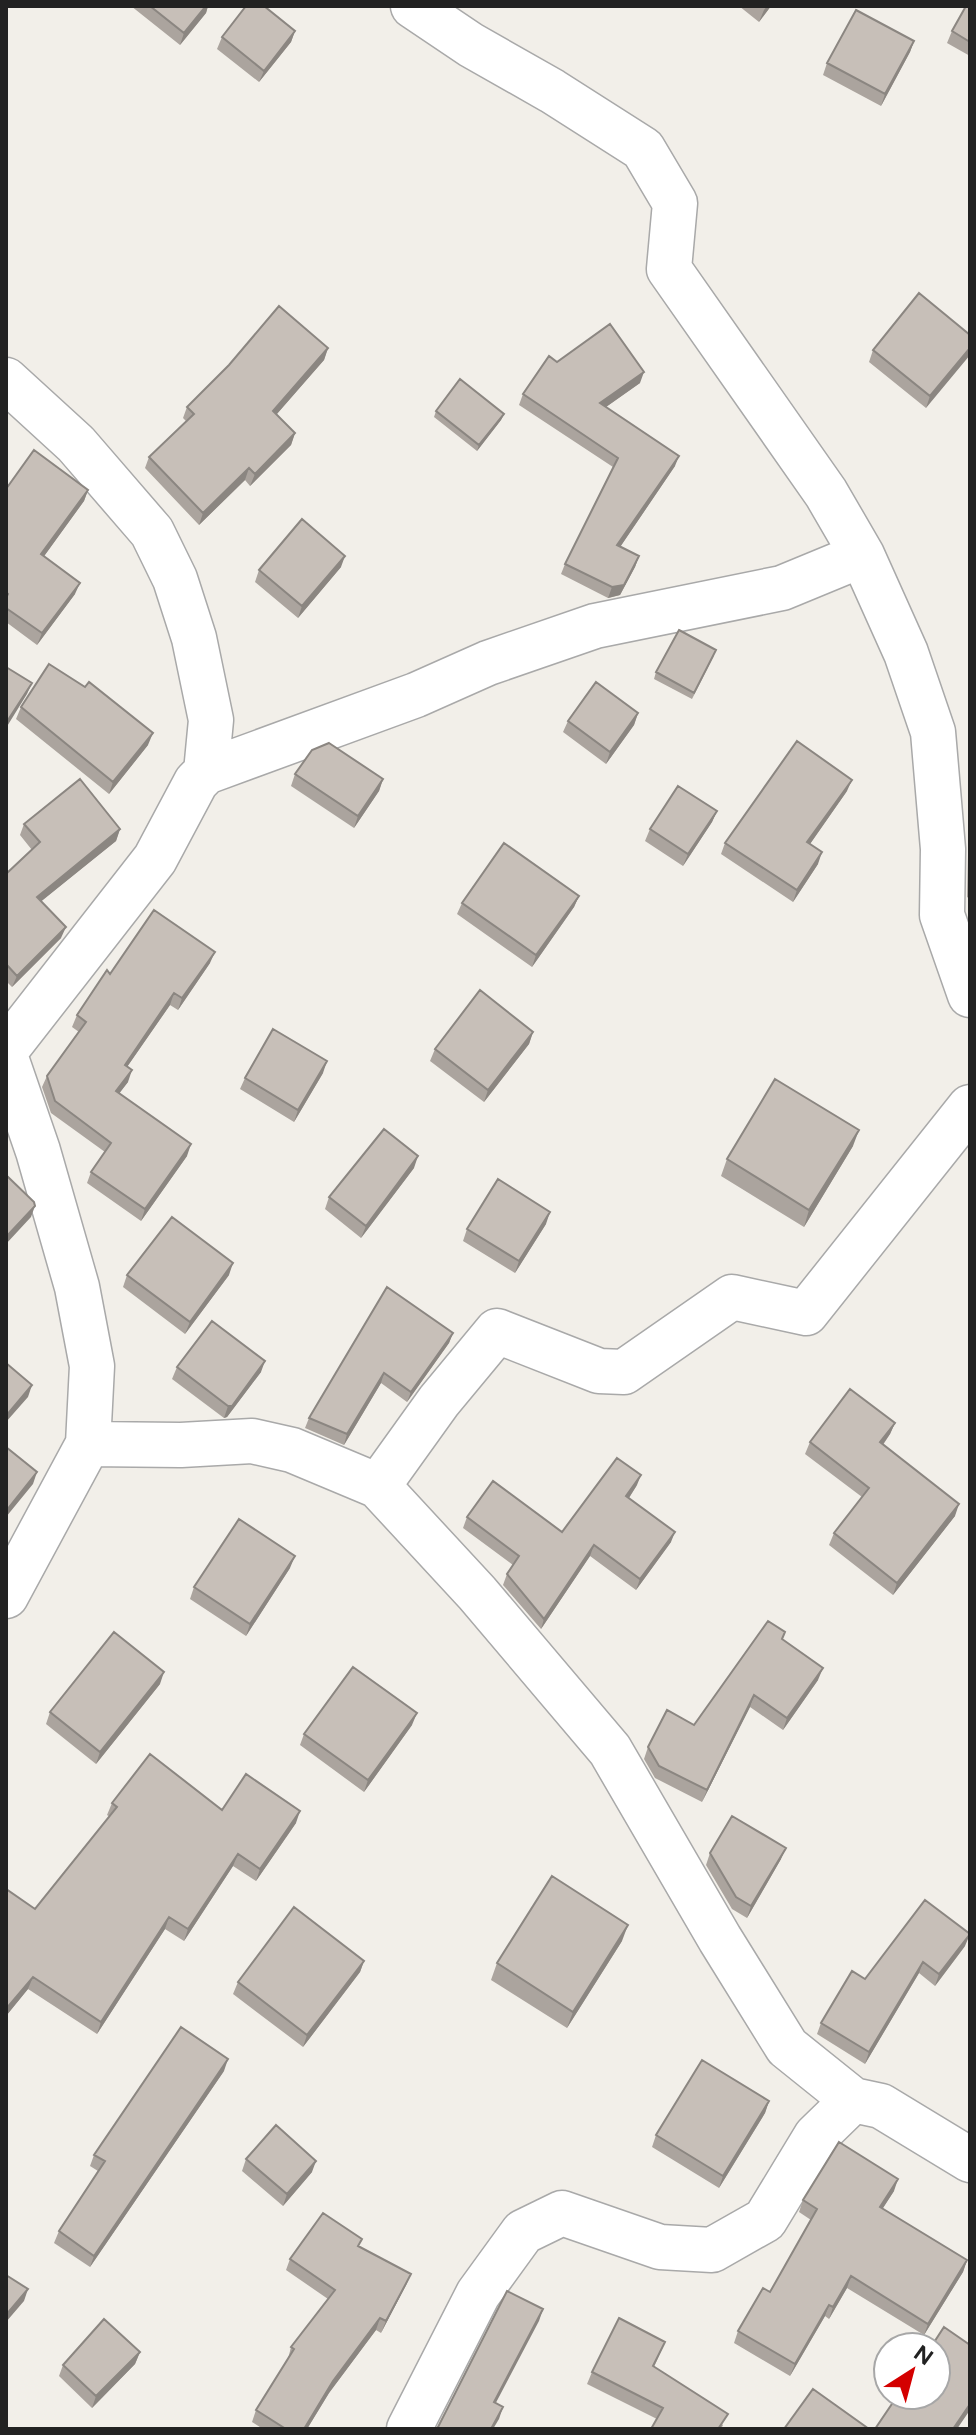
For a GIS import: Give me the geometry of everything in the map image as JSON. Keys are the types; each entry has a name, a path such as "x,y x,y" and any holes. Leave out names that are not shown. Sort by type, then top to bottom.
{"street":[{"path":"413,6 471,45 552,91 643,149 675,203 669,269 826,493 862,555 906,653 933,732 943,849 942,915 970,995"},
{"path":"6,380 76,444 152,532 175,579 194,638 211,720 206,772"},
{"path":"6,1050 155,859 196,782 206,772 416,695 488,663 595,626 782,588 862,555"},
{"path":"6,1058 38,1151 77,1287 92,1366 88,1444 6,1596"},
{"path":"378,1486 439,1401 497,1331 599,1371 624,1372 732,1297 806,1313 970,1107"},
{"path":"88,1444 181,1445 252,1441 292,1450 378,1486 477,1593 610,1750 712,1926 787,2047 853,2100 881,2106 970,2160"},
{"path":"409,2429 478,2294 523,2232 562,2213 660,2247 712,2250 765,2220 816,2136 853,2100"}],"building":[{"path":"150,6 206,6 184,33"},
{"path":"246,6 264,6 295,31 264,71 222,37"},
{"path":"966,6 970,6 970,42 952,31"},
{"path":"856,10 914,41 885,94 827,63"},
{"path":"919,293 970,335 970,348 930,396 873,350"},
{"path":"279,306 328,348 273,411 295,433 255,474 249,468 203,513 149,457 194,414 187,407 229,365"},
{"path":"610,324 644,372 600,403 679,456 617,545 639,556 624,585 612,587 565,564 618,458 523,394 549,356 557,362"},
{"path":"460,379 504,414 479,445 436,411"},
{"path":"34,450 88,490 41,554 80,583 42,633 6,608 6,489"},
{"path":"302,519 345,556 302,606 259,570"},
{"path":"679,630 716,650 694,693 656,672"},
{"path":"49,664 85,687 89,682 153,733 113,782 21,707"},
{"path":"6,667 32,683 6,723"},
{"path":"596,682 638,713 610,752 568,721"},
{"path":"797,741 852,780 807,842 822,852 797,890 725,843"},
{"path":"329,743 383,779 358,816 295,774 312,750"},
{"path":"80,779 120,829 37,897 66,927 17,976 6,964 6,874 40,842 24,824"},
{"path":"678,786 717,811 688,854 650,829"},
{"path":"504,843 579,896 536,955 462,903"},
{"path":"154,910 215,952 182,998 174,993 125,1065 132,1070 116,1091 191,1144 145,1209 91,1172 111,1143 55,1101 47,1076 86,1022 77,1015 107,970 110,974"},
{"path":"480,990 533,1032 488,1090 435,1049"},
{"path":"273,1029 327,1061 298,1110 245,1078"},
{"path":"775,1079 859,1130 809,1210 727,1159"},
{"path":"384,1129 418,1156 366,1226 329,1197"},
{"path":"6,1175 35,1206 6,1237"},
{"path":"498,1179 550,1212 519,1261 467,1229"},
{"path":"172,1217 233,1263 190,1322 127,1275"},
{"path":"387,1287 453,1333 411,1392 384,1373 347,1434 309,1418"},
{"path":"212,1321 265,1361 232,1406 177,1367"},
{"path":"6,1363 32,1385 6,1416"},
{"path":"850,1389 895,1423 880,1442 959,1504 897,1583 834,1533 869,1488 810,1442"},
{"path":"6,1447 37,1472 6,1511"},
{"path":"617,1458 641,1475 626,1496 675,1532 640,1579 594,1545 544,1619 507,1574 519,1556 467,1517 493,1481 562,1532"},
{"path":"239,1519 295,1556 250,1624 194,1587"},
{"path":"768,1621 785,1632 782,1639 823,1668 787,1718 754,1695 707,1790 659,1766 648,1747 667,1710 694,1725"},
{"path":"114,1632 164,1672 100,1752 50,1712"},
{"path":"353,1667 417,1713 368,1780 304,1734"},
{"path":"150,1754 222,1810 246,1774 300,1811 260,1869 238,1854 188,1929 169,1917 101,2022 33,1977 6,2009 6,1889 35,1909 117,1807 112,1803"},
{"path":"732,1816 786,1848 751,1906 736,1897 710,1853"},
{"path":"552,1876 628,1925 573,2012 497,1963"},
{"path":"925,1900 970,1934 939,1974 923,1962 869,2052 821,2023 852,1971 865,1979"},
{"path":"294,1907 364,1961 307,2035 238,1982"},
{"path":"181,2027 228,2059 94,2256 59,2231 105,2161 94,2155"},
{"path":"702,2060 769,2101 723,2176 656,2135"},
{"path":"276,2125 316,2161 287,2194 246,2159"},
{"path":"839,2142 898,2179 880,2207 967,2260 928,2324 851,2276 833,2307 829,2305 795,2364 738,2331 763,2288 770,2292 817,2209 803,2200"},
{"path":"323,2213 362,2239 358,2246 411,2274 386,2321 380,2318 333,2381 304,2429 286,2429 256,2410 294,2349 291,2347 335,2290 290,2259"},
{"path":"6,2275 28,2289 6,2315"},
{"path":"507,2291 543,2309 494,2402 503,2407 491,2429 437,2429"},
{"path":"619,2318 665,2342 653,2366 728,2414 718,2429 651,2429 663,2408 592,2372"},
{"path":"104,2319 140,2352 96,2396 63,2365"},
{"path":"952,2333 970,2345 970,2404 953,2429 875,2429 887,2411 952,2411"},
{"path":"813,2389 869,2429 784,2429"}]}
